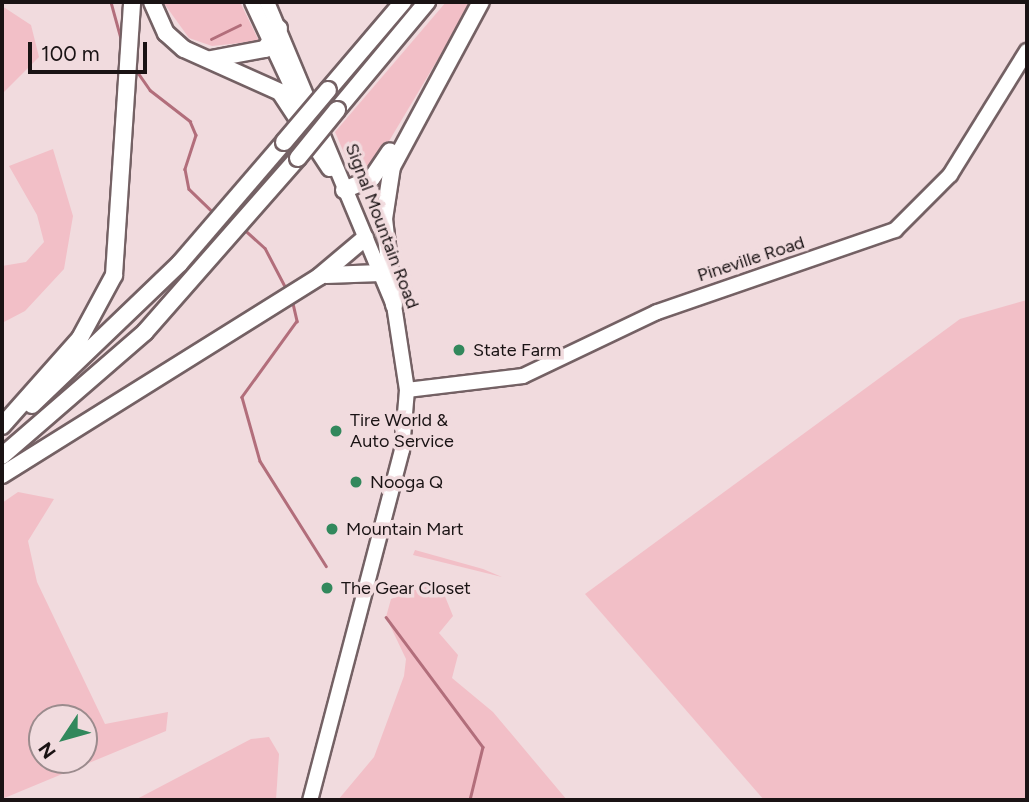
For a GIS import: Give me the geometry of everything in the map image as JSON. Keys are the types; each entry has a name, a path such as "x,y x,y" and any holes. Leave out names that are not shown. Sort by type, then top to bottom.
{"highway":[{"path":"2,428 80,338 114,275 132,2"},
{"path":"152,2 175,43 280,92 330,168"},
{"path":"2,428 84,360 180,263 403,2"},
{"path":"2,456 145,332 298,158 427,2"},
{"path":"394,305 384,229 388,181 403,140 481,2"},
{"path":"205,59 248,55 273,44 279,28"},
{"path":"344,190 377,173 445,64"},
{"path":"2,475 320,276 365,238"},
{"path":"320,276 381,273"}],"main road":[{"name":"Signal Mountain Road","path":"252,2 330,168 344,190 394,305 407,390 397,472 310,800"},
{"name":"Signal Mountain Road","path":"267,2 343,172 344,190"},
{"name":"Pineville Road","path":"407,390 523,376 657,312 895,230 950,175 1027,51"}],"shaded area":[{"path":"163,2 240,2 259,41 212,46 189,38"},
{"path":"446,2 472,2 370,173 357,183 335,132"},
{"path":"2,6 31,25 39,57 2,94"},
{"path":"53,149 73,216 64,269 25,311 2,323 2,266 26,262 44,242 37,215 9,166"},
{"path":"1027,300 1027,800 764,800 585,594 960,319"},
{"path":"18,492 54,499 28,541 37,582 95,704 28,704 28,774 62,774 2,799 2,503"},
{"path":"415,550 483,569 502,577 413,555"},
{"path":"425,586 444,594 453,616 439,633 458,655 452,678 493,712 567,800 338,800 374,757 404,676 406,659 386,617 391,599"},
{"path":"98,709 105,724 168,712 166,731 98,759"},
{"path":"269,737 279,754 276,800 135,800 251,739"}],"waterway":[{"path":"111,2 122,42"},
{"path":"211,39 240,25"},
{"path":"134,67 150,90 190,121 196,135 185,169 189,189 211,210"},
{"path":"246,231 265,248 287,290"},
{"path":"292,299 297,321 242,397 260,461 326,566"},
{"path":"386,617 483,747 470,800"}],"place":[{"name":"State Farm","path":"459,350"},
{"name":"Tire World & Auto Service","path":"336,431"},
{"name":"Nooga Q","path":"356,482"},
{"name":"Mountain Mart","path":"332,529"},
{"name":"The Gear Closet","path":"327,588"}]}
